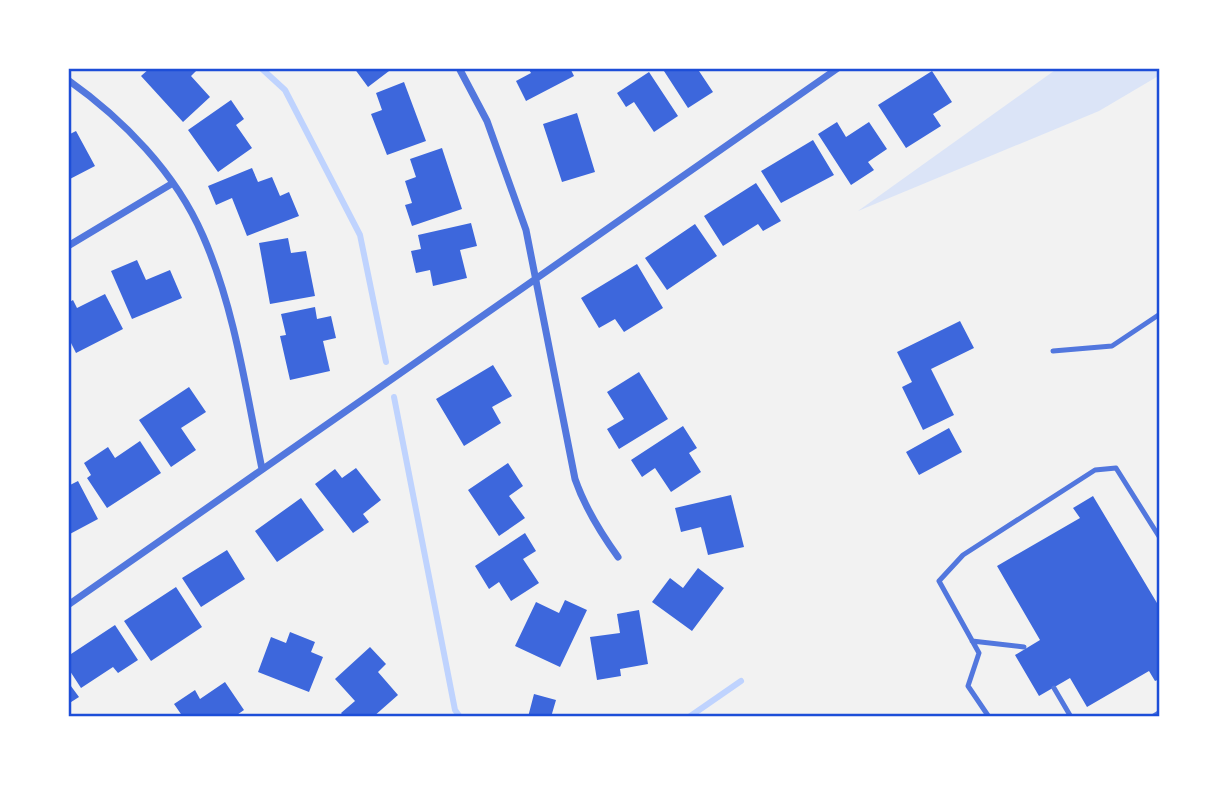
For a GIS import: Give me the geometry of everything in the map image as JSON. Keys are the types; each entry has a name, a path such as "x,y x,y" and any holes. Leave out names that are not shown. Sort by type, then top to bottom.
{"street":[{"path":"459,68 487,121 526,230 575,479 601,535 618,556"},
{"path":"68,605 838,68"},
{"path":"68,80 91,97 133,136 173,183 203,236 231,320 262,469"},
{"path":"68,246 173,183"}],"lane":[{"path":"1053,351 1112,346 1160,314"},
{"path":"989,717 968,686 979,653 939,581 963,555 1095,470 1116,468 1160,538"},
{"path":"972,640 1024,647"},
{"path":"1054,688 1071,717"},
{"path":"1152,717 1160,712"}],"shaded area":[{"path":"1058,68 1160,68 1160,75 1099,111 858,211"}],"building":[{"path":"150,68 195,68 197,70 191,76 210,97 183,122 141,76"},
{"path":"354,68 393,68 368,87"},
{"path":"528,68 570,68 574,76 526,101 516,81 531,73"},
{"path":"662,68 697,68 713,92 688,108"},
{"path":"932,71 952,102 933,114 941,126 906,148 878,105"},
{"path":"649,72 678,116 654,132 634,102 626,107 617,93"},
{"path":"404,82 426,141 387,155 371,114 382,110 376,93"},
{"path":"231,100 244,119 236,125 252,148 218,172 188,130"},
{"path":"577,113 595,172 562,182 543,124"},
{"path":"837,122 846,137 869,122 887,149 868,162 874,170 851,185 818,134"},
{"path":"76,131 95,166 68,180 68,135"},
{"path":"813,140 834,175 781,203 761,171"},
{"path":"442,148 462,209 412,226 405,205 412,203 405,181 416,177 410,159"},
{"path":"252,168 258,182 272,177 280,196 289,192 299,216 247,236 232,198 216,205 208,186"},
{"path":"756,183 781,221 763,231 758,224 723,246 704,216"},
{"path":"471,223 477,246 460,250 467,278 433,286 430,270 416,273 411,251 421,249 418,235"},
{"path":"695,224 717,256 667,290 645,258"},
{"path":"288,238 291,253 306,251 315,296 270,304 259,243"},
{"path":"137,260 146,280 170,270 182,298 132,319 111,271"},
{"path":"637,264 663,308 624,332 615,319 599,328 581,298"},
{"path":"105,294 123,329 76,353 68,337 68,303 73,300 77,308"},
{"path":"315,307 317,319 331,316 336,338 323,341 330,371 290,380 280,336 286,335 281,314"},
{"path":"960,321 974,348 931,369 954,415 923,430 902,387 912,382 897,352"},
{"path":"493,365 512,396 492,407 501,423 464,446 436,399"},
{"path":"639,372 668,419 619,449 607,429 624,419 607,392"},
{"path":"189,387 206,412 181,428 196,450 171,467 139,420"},
{"path":"683,426 697,448 689,453 701,472 671,492 655,468 642,477 631,460"},
{"path":"949,428 962,452 919,475 906,452"},
{"path":"140,441 161,473 107,508 87,478 91,475 84,463 108,447 115,458"},
{"path":"508,463 523,486 509,496 525,518 499,536 468,490"},
{"path":"356,468 381,500 363,514 369,522 353,533 315,484 335,469 342,478"},
{"path":"78,481 98,519 68,535 68,486"},
{"path":"731,495 744,547 708,555 701,527 681,532 675,508"},
{"path":"1093,496 1160,608 1160,679 1155,681 1149,671 1087,707 1070,678 1039,696 1015,655 1040,640 997,566 1080,518 1073,508"},
{"path":"301,498 324,530 277,562 255,531"},
{"path":"525,533 536,551 523,559 539,583 511,601 499,582 489,589 475,566"},
{"path":"227,550 245,579 201,607 182,578"},
{"path":"698,568 724,588 692,631 652,602 670,578 683,588"},
{"path":"176,587 202,627 151,661 124,621"},
{"path":"565,600 587,610 560,667 515,646 536,602 559,613"},
{"path":"639,610 648,664 620,669 621,676 597,680 590,637 620,633 617,614"},
{"path":"115,625 138,660 118,673 113,667 81,688 68,668 68,656"},
{"path":"290,632 315,642 311,652 323,657 309,692 258,672 271,637 286,643"},
{"path":"370,647 386,664 378,672 398,695 373,717 344,717 341,713 355,701 335,679"},
{"path":"68,682 79,697 68,704"},
{"path":"225,682 244,710 234,717 183,717 174,704 195,690 200,699"},
{"path":"534,694 556,700 551,717 528,717"}],"waterway":[{"path":"261,68 285,90 360,235 386,362"},
{"path":"394,397 455,710 460,717"},
{"path":"689,717 741,681"}]}
